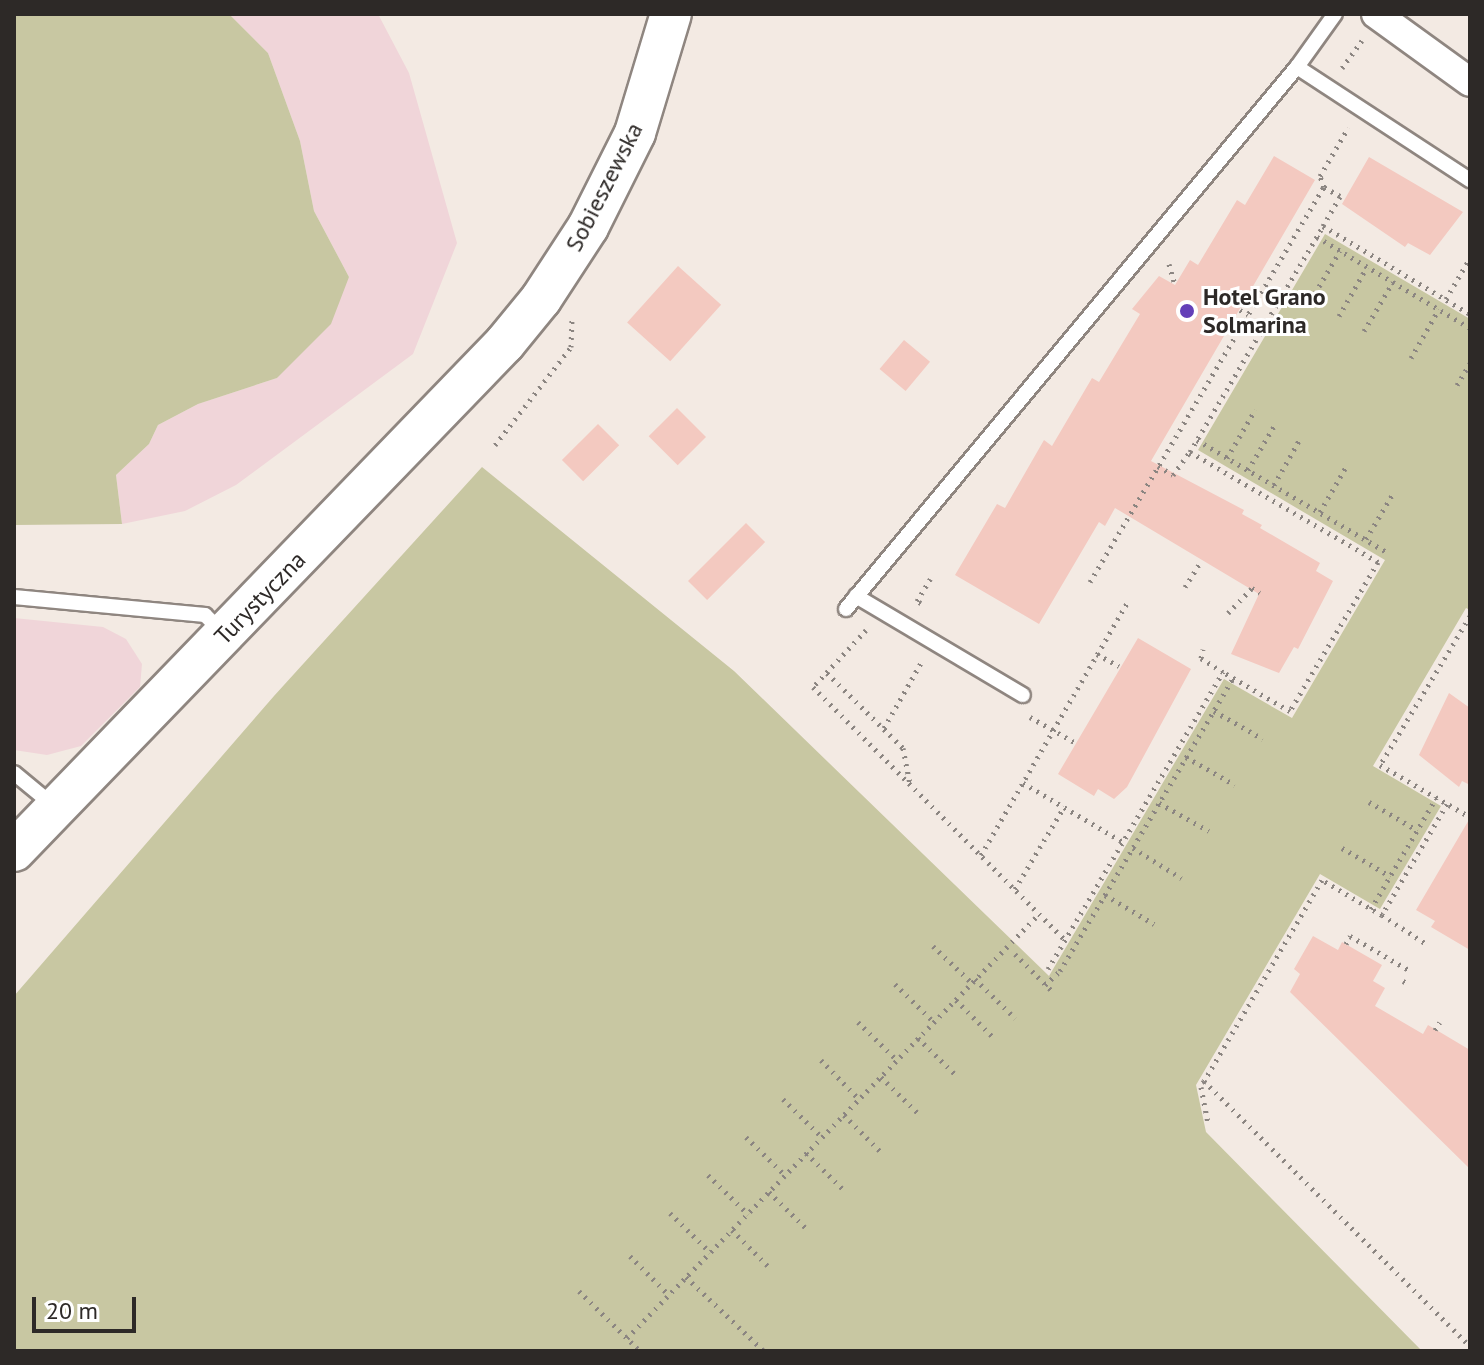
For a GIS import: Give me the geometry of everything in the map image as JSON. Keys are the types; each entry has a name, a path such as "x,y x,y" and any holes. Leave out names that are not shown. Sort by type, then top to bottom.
{"main road":[{"name":"Sobieszewska","path":"505,343 566,262 609,190 635,133 671,14"},
{"name":"Turystyczna","path":"14,851 505,343"}],"street":[{"path":"1377,15 1470,82"}],"lane":[{"path":"846,609 1297,67 1335,14"},
{"path":"1297,67 1470,180"},
{"path":"856,596 1019,702"},
{"path":"14,597 205,615 224,634"},
{"path":"14,773 57,809"}],"path":[{"path":"1328,88 1377,15"},
{"path":"1158,466 1173,475 1199,442 1319,238 1340,196 1324,187 1320,176 1351,124"},
{"path":"1090,582 1324,187"},
{"path":"1323,226 1470,314"},
{"path":"1319,238 1470,328"},
{"path":"1311,300 1340,251"},
{"path":"1446,299 1470,258"},
{"path":"1169,264 1175,285"},
{"path":"1339,316 1367,267"},
{"path":"1364,331 1393,282"},
{"path":"1411,358 1439,309"},
{"path":"1240,310 1248,315"},
{"path":"495,445 571,347 570,315"},
{"path":"1457,385 1470,363"},
{"path":"1225,457 1255,410"},
{"path":"1248,470 1276,423"},
{"path":"1273,485 1301,437"},
{"path":"1199,442 1388,553"},
{"path":"1190,452 1378,562 1290,711 1232,680 1201,658 1203,649"},
{"path":"1319,513 1347,465"},
{"path":"1365,539 1394,492"},
{"path":"1185,587 1201,561"},
{"path":"929,608 917,601 930,579"},
{"path":"1228,613 1252,588 1260,593"},
{"path":"981,855 1127,603"},
{"path":"1470,616 1380,765 1435,800 1470,817"},
{"path":"872,624 813,687 1065,940"},
{"path":"1097,654 1119,666"},
{"path":"884,728 925,655"},
{"path":"1048,969 1223,672"},
{"path":"827,673 903,748 911,784"},
{"path":"1048,983 1060,971 1232,680"},
{"path":"1019,702 1053,730 1074,742"},
{"path":"1214,711 1263,739"},
{"path":"1186,757 1235,785"},
{"path":"1023,783 1123,842"},
{"path":"1372,907 1435,800"},
{"path":"1369,802 1417,830"},
{"path":"1159,803 1209,831"},
{"path":"1382,915 1447,804"},
{"path":"1015,890 1064,807"},
{"path":"1133,848 1181,878"},
{"path":"1342,848 1390,876"},
{"path":"1208,1122 1204,1081 1322,880 1372,907 1425,943"},
{"path":"1105,895 1154,924"},
{"path":"627,1338 1039,914"},
{"path":"1346,944 1350,936 1409,970"},
{"path":"933,946 1015,1018"},
{"path":"1015,954 1048,983 1051,990"},
{"path":"895,984 934,1022"},
{"path":"956,1000 994,1038"},
{"path":"858,1022 897,1060"},
{"path":"1435,1030 1440,1022"},
{"path":"918,1038 957,1076"},
{"path":"821,1060 859,1099"},
{"path":"881,1076 920,1115"},
{"path":"1204,1081 1470,1346"},
{"path":"783,1099 822,1137"},
{"path":"844,1115 882,1153"},
{"path":"746,1137 785,1175"},
{"path":"806,1153 845,1191"},
{"path":"708,1175 748,1214"},
{"path":"769,1192 808,1230"},
{"path":"670,1213 710,1252"},
{"path":"732,1230 770,1268"},
{"path":"630,1256 669,1295"},
{"path":"686,1277 764,1351"},
{"path":"579,1291 640,1351"}],"shaded area":[{"path":"14,14 229,14 268,53 300,141 314,211 349,277 331,324 277,378 198,404 158,425 149,444 116,475 122,524 14,525"},
{"path":"229,14 378,14 409,73 457,243 413,354 236,485 185,511 122,524 116,475 149,444 158,425 198,404 277,378 349,277 314,211 300,141 268,53"},
{"path":"1325,234 1470,319 1470,610 1466,608 1373,766 1441,806 1380,909 1320,874 1196,1085 1206,1132 1422,1351 14,1351 14,996 274,696 482,467 734,671 1049,976 1224,679 1292,718 1385,560 1198,450"},
{"path":"14,618 103,627 126,639 142,664 140,687 81,746 47,755 14,750"}],"building":[{"path":"1274,156 1315,180 1151,461 1244,510 1242,514 1262,525 1260,528 1320,563 1316,571 1333,581 1298,649 1294,647 1279,673 1231,654 1259,594 1115,508 1105,526 1099,522 1039,624 955,575 997,504 1005,508 1044,440 1052,446 1092,378 1099,382 1140,314 1132,309 1159,276 1175,285 1190,260 1198,265 1237,200 1245,205"},
{"path":"1369,157 1463,212 1430,255 1408,243 1405,247 1342,204"},
{"path":"678,266 721,305 670,361 627,322"},
{"path":"904,340 930,362 906,391 880,369"},
{"path":"677,408 706,437 678,465 649,436"},
{"path":"598,424 619,445 583,481 562,460"},
{"path":"746,523 765,542 707,600 688,581"},
{"path":"1138,638 1191,669 1127,787 1114,799 1098,789 1094,796 1058,774"},
{"path":"1449,693 1470,708 1470,785 1462,781 1459,787 1419,755"},
{"path":"1470,818 1470,950 1431,927 1435,921 1416,910"},
{"path":"1313,936 1338,950 1342,942 1382,965 1373,981 1385,988 1375,1006 1423,1034 1428,1025 1470,1050 1470,1169 1290,992 1300,974 1294,969"}],"place":[{"name":"Hotel Grano Solmarina","path":"1187,311"}]}
